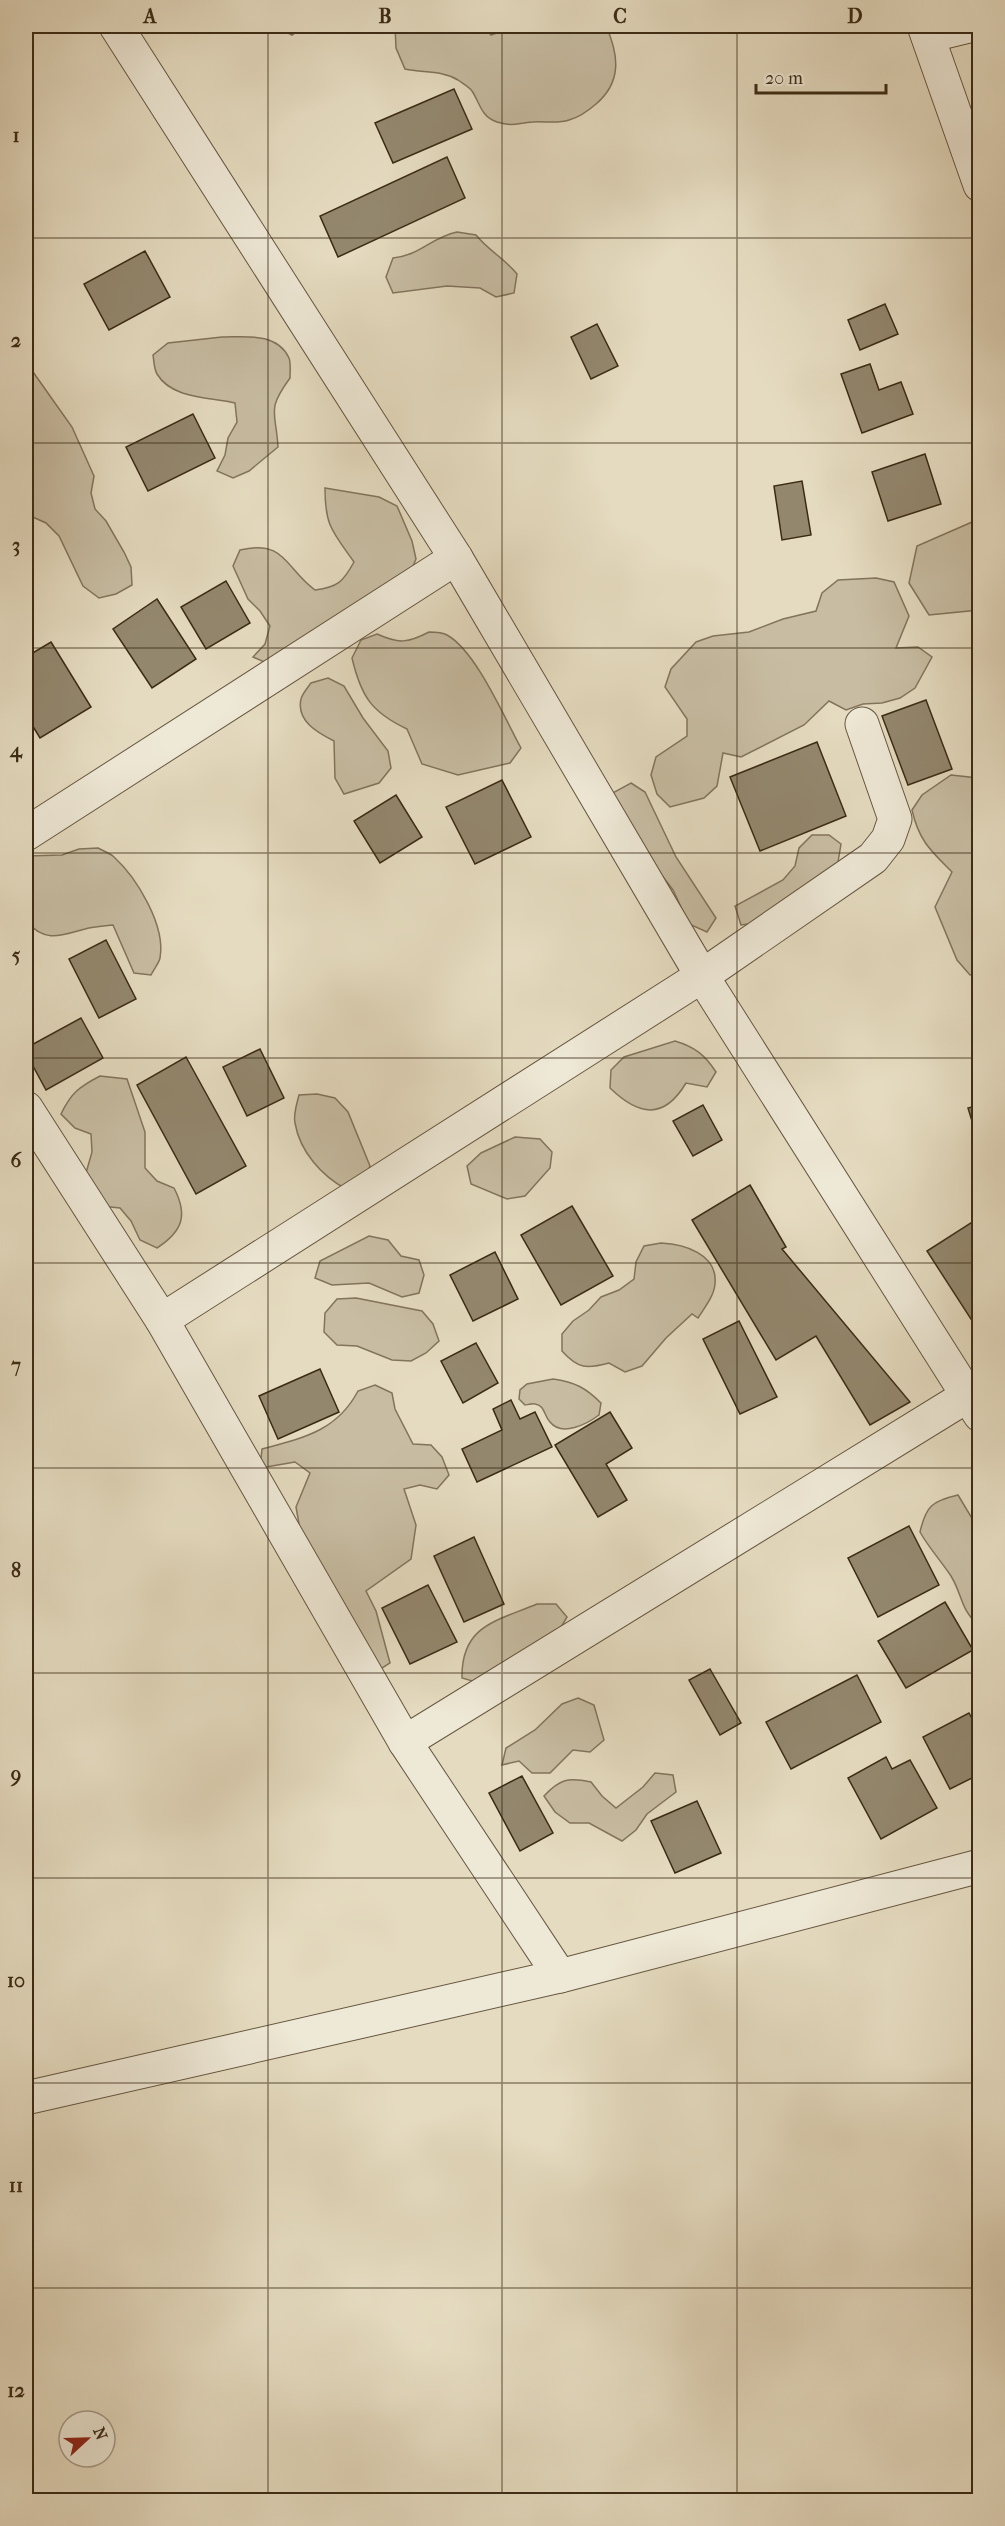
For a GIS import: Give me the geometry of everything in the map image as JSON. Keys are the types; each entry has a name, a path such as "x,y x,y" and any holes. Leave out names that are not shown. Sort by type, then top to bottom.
{"street":[{"path":"116,26 456,558 702,976 973,1405 405,1742"},
{"path":"969,26 926,31 980,185"},
{"path":"26,834 456,558"},
{"path":"162,1320 702,976 873,858 888,839 895,819 862,724"},
{"path":"26,1108 162,1320 405,1742 560,1976"},
{"path":"26,2097 560,1976 980,1866"}],"shaded area":[{"path":"275,26 304,26 292,35"},
{"path":"395,26 484,26 491,35 508,29 509,26 606,26 614,47 616,68 610,87 604,96 577,117 560,122 502,123 487,117 472,91 458,80 439,73 405,69 396,48"},
{"path":"457,232 476,235 512,268 517,274 514,293 496,297 480,288 447,286 393,293 386,277 393,258 411,254 440,238"},
{"path":"222,337 269,340 284,350 290,362 290,378 278,398 274,411 278,447 249,471 233,478 217,471 225,455 228,438 237,422 235,403 192,396 172,388 157,374 153,355 168,343"},
{"path":"26,362 72,427 94,476 91,493 95,509 106,521 131,567 132,585 116,594 99,598 83,586 59,536 46,523 26,514"},
{"path":"325,488 379,497 397,506 412,541 416,559 409,576 271,665 253,657 265,644 270,626 248,599 233,566 240,550 266,549 276,552 315,590 339,582 354,562 331,528 326,511"},
{"path":"979,519 979,610 929,615 909,583 917,546"},
{"path":"876,578 894,582 909,616 896,648 918,647 932,657 915,688 900,698 882,703 863,704 846,710 829,701 804,725 741,757 723,753 717,786 704,798 670,807 657,794 651,775 656,757 687,736 687,719 665,687 671,669 696,642 713,636 749,632 783,619 816,611 822,593 838,580"},
{"path":"429,632 445,634 458,643 479,670 521,748 510,763 458,775 422,764 407,729 384,716 364,693 352,658 361,640 377,634 403,641"},
{"path":"328,678 344,686 363,718 388,751 391,768 379,783 344,794 335,778 334,741 321,734 305,720 300,707 302,697 311,683"},
{"path":"951,775 978,778 979,782 979,973 970,975 957,960 935,907 952,872 922,838 912,810 922,795"},
{"path":"631,783 645,792 676,857 716,918 707,932 689,924 673,890 614,813 607,796"},
{"path":"812,835 829,835 841,844 838,862 808,905 776,920 741,925 735,906 783,880 795,866 799,848"},
{"path":"98,848 123,866 148,903 159,932 161,945 158,964 151,975 134,973 113,925 92,927 53,936 40,933 26,921 26,856 62,855 79,849"},
{"path":"675,1041 694,1049 712,1066 716,1072 707,1087 686,1083 669,1103 651,1110 631,1104 610,1088 611,1070 624,1057"},
{"path":"100,1076 127,1079 145,1132 145,1168 157,1181 174,1188 181,1206 182,1214 177,1229 166,1242 157,1248 140,1240 131,1221 120,1208 101,1206 86,1173 92,1152 91,1134 75,1128 61,1114 76,1091"},
{"path":"317,1094 335,1098 348,1112 370,1166 362,1184 346,1189 337,1184 313,1162 302,1144 295,1120 299,1095"},
{"path":"515,1137 540,1139 552,1152 550,1168 525,1196 507,1199 471,1184 467,1166 481,1153"},
{"path":"369,1236 388,1240 401,1256 419,1260 424,1275 419,1293 402,1297 369,1283 332,1285 315,1278 320,1261"},
{"path":"661,1243 689,1249 705,1258 711,1265 715,1284 713,1293 698,1318 692,1314 666,1338 642,1366 625,1372 609,1363 589,1367 573,1361 562,1351 562,1334 573,1321 589,1310 601,1297 619,1290 634,1279 636,1262 644,1246"},
{"path":"356,1298 422,1311 433,1324 439,1341 426,1353 411,1361 392,1360 357,1346 337,1345 324,1332 325,1313 337,1299"},
{"path":"553,1379 580,1386 590,1393 601,1403 599,1415 574,1428 561,1428 548,1420 541,1406 525,1405 519,1399 520,1390 527,1384"},
{"path":"375,1385 392,1393 395,1409 413,1444 431,1445 442,1457 449,1475 437,1489 420,1485 404,1489 416,1525 411,1559 366,1591 376,1611 390,1663 376,1672 301,1535 296,1507 310,1473 295,1462 260,1468 262,1449 318,1431 350,1405 358,1391"},
{"path":"958,1495 979,1530 979,1626 968,1614 951,1576 920,1532 928,1510 936,1502"},
{"path":"537,1604 556,1604 567,1617 557,1634 479,1683 462,1678 463,1660 475,1636 495,1621"},
{"path":"578,1698 594,1705 604,1740 590,1752 573,1750 550,1773 532,1773 519,1761 502,1765 506,1748 535,1730 562,1704"},
{"path":"655,1773 673,1775 676,1792 647,1814 636,1830 622,1841 589,1823 570,1823 555,1812 544,1796 560,1783 583,1780 591,1782 616,1808 643,1787"}],"building":[{"path":"454,89 472,129 393,163 375,123"},
{"path":"447,157 465,198 338,257 320,216"},
{"path":"145,251 170,297 109,330 84,284"},
{"path":"885,304 898,334 860,350 848,320"},
{"path":"597,324 618,366 591,379 571,337"},
{"path":"870,364 879,390 901,382 913,414 862,433 841,374"},
{"path":"193,414 215,458 148,491 126,447"},
{"path":"925,454 941,504 888,521 872,472"},
{"path":"802,481 811,535 782,540 774,486"},
{"path":"226,581 250,623 206,649 181,607"},
{"path":"157,599 196,659 152,688 113,629"},
{"path":"51,642 91,707 40,738 26,715 26,657"},
{"path":"926,700 952,769 908,785 882,716"},
{"path":"817,742 846,816 760,851 730,777"},
{"path":"502,780 531,837 475,864 446,807"},
{"path":"396,795 422,837 380,863 354,821"},
{"path":"106,940 136,999 99,1018 69,959"},
{"path":"81,1018 103,1058 46,1090 26,1053 26,1048"},
{"path":"260,1049 284,1098 247,1116 223,1067"},
{"path":"186,1057 246,1166 196,1194 137,1085"},
{"path":"703,1105 722,1140 693,1156 673,1121"},
{"path":"980,1105 980,1147 968,1108"},
{"path":"750,1185 786,1247 782,1249 910,1402 870,1425 816,1336 776,1360 692,1220"},
{"path":"572,1206 613,1276 561,1305 521,1235"},
{"path":"980,1217 980,1333 927,1251"},
{"path":"495,1252 518,1299 473,1321 450,1275"},
{"path":"739,1321 777,1397 740,1414 703,1339"},
{"path":"476,1343 498,1383 463,1403 441,1361"},
{"path":"320,1369 339,1412 278,1439 259,1396"},
{"path":"511,1400 520,1419 535,1412 552,1447 477,1482 462,1449 502,1430 493,1409"},
{"path":"610,1412 632,1448 606,1464 627,1500 598,1517 555,1445"},
{"path":"909,1526 939,1585 878,1617 848,1558"},
{"path":"474,1537 504,1604 464,1622 434,1556"},
{"path":"428,1585 457,1642 410,1664 382,1608"},
{"path":"945,1602 973,1650 906,1688 878,1641"},
{"path":"710,1669 741,1723 720,1735 689,1680"},
{"path":"857,1675 881,1722 791,1769 766,1722"},
{"path":"969,1713 980,1733 980,1774 950,1789 923,1737"},
{"path":"886,1757 892,1769 910,1760 937,1808 881,1839 848,1778"},
{"path":"522,1776 553,1833 520,1851 489,1793"},
{"path":"697,1801 721,1853 675,1873 651,1821"}]}
